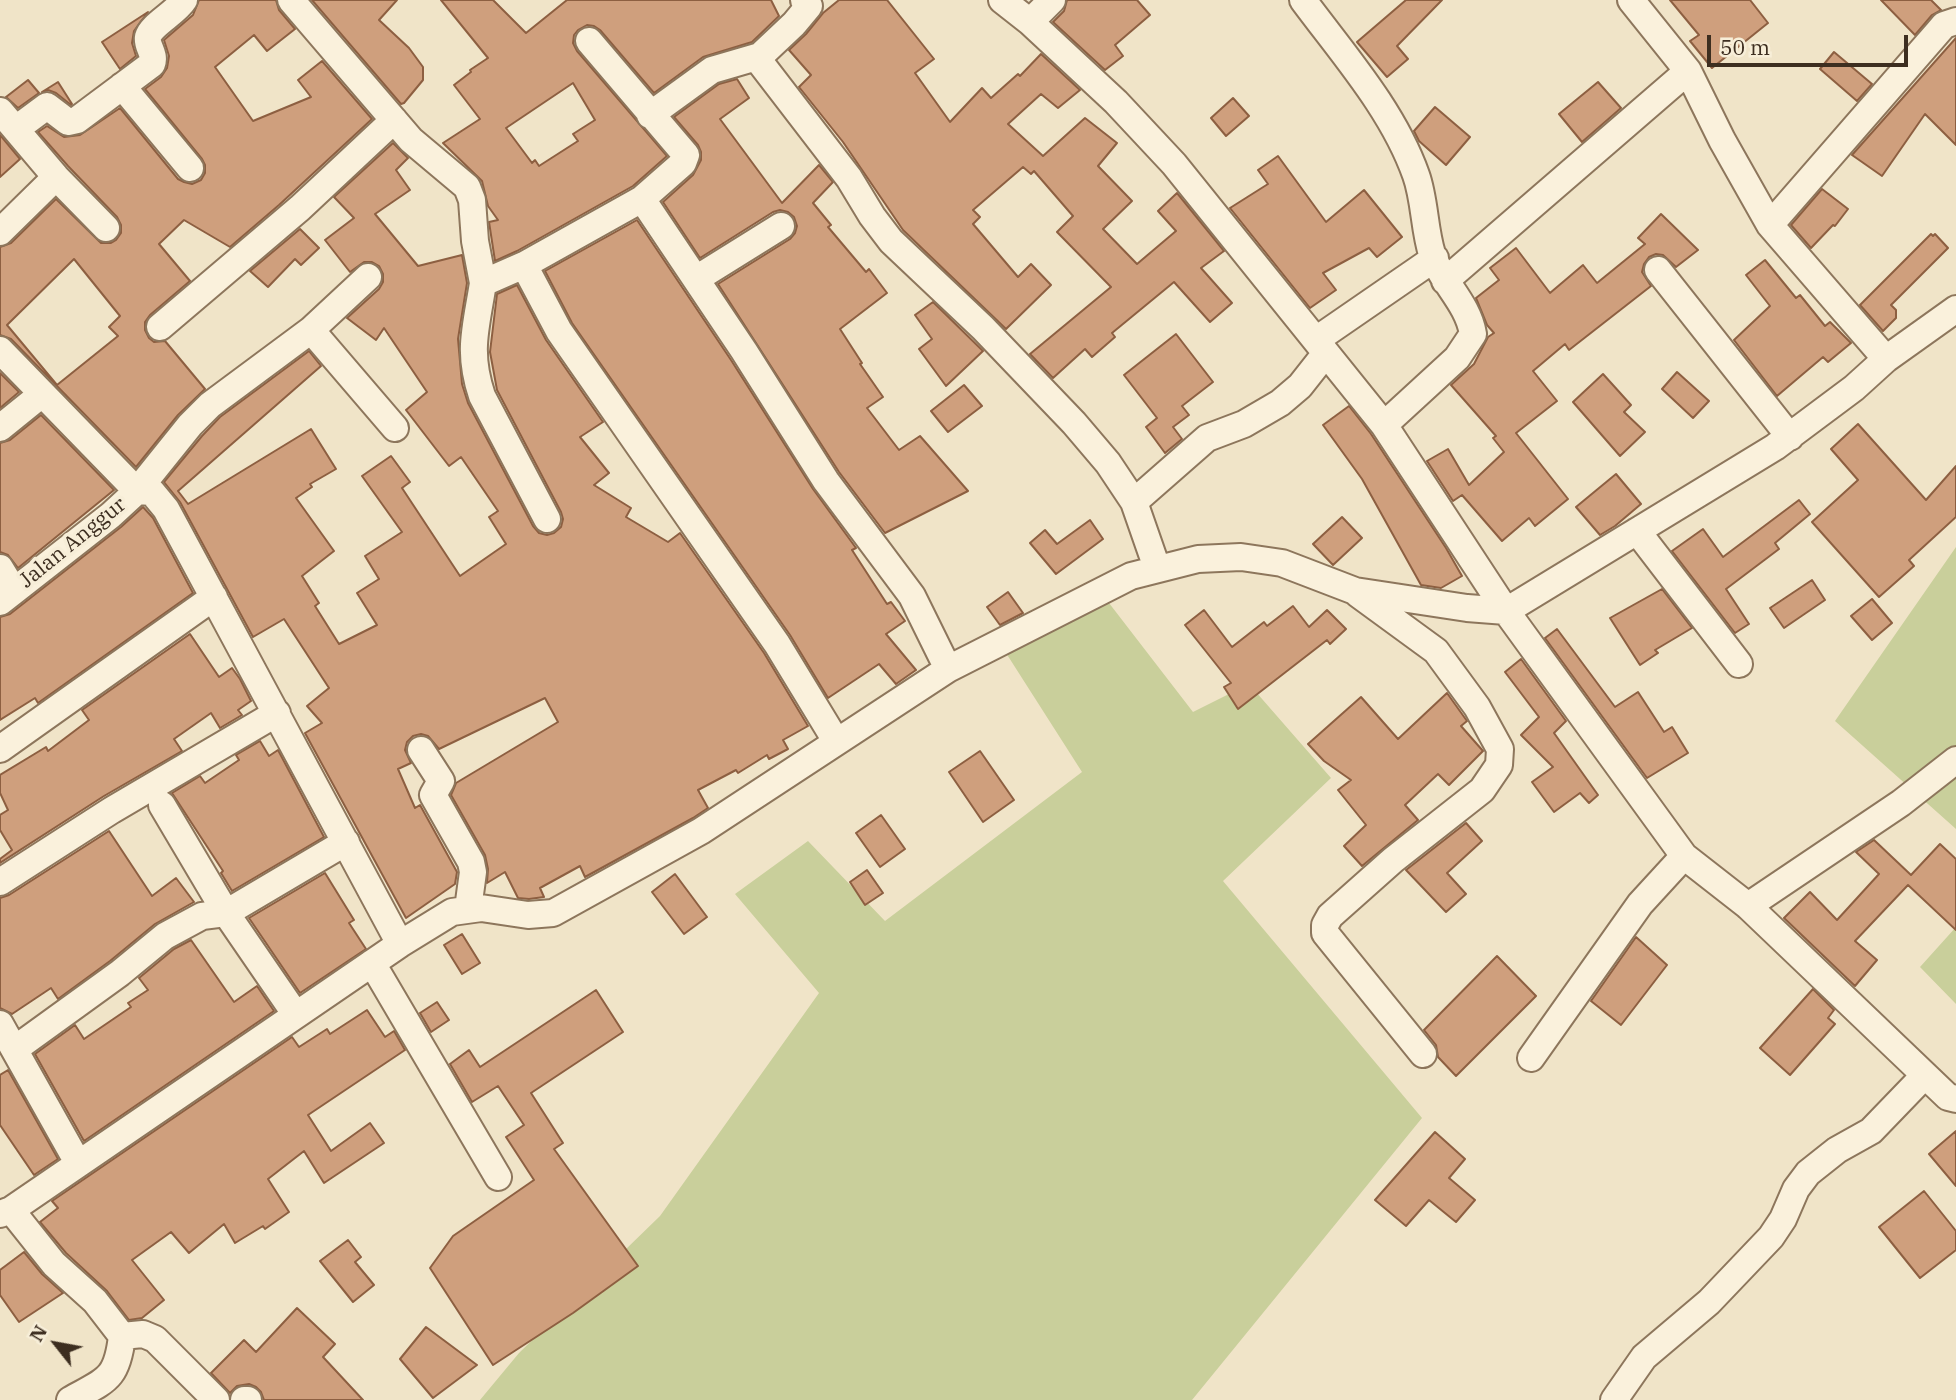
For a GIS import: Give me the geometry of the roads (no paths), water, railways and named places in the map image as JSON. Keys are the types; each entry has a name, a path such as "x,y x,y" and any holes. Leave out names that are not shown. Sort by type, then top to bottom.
{"street":[{"path":"106,228 56,177 8,120 47,106 68,122 77,120 152,64 154,57 149,35 177,10 184,0"},
{"path":"291,0 411,140 467,187 472,200 475,241 483,284 472,350 476,380 482,397 547,519"},
{"path":"650,114 712,70 756,57 769,49 809,6 804,0"},
{"path":"1002,0 1030,22 1115,102 1174,164 1384,425 1506,611 1684,856 1748,906 1925,1075 1953,1096"},
{"path":"1030,22 1052,0"},
{"path":"1303,0 1383,110 1403,147 1416,174 1440,270 1465,308 1473,334 1457,358 1384,425"},
{"path":"1631,0 1688,71 1722,141 1770,225 1886,359"},
{"path":"1770,225 1944,25 1956,22"},
{"path":"483,284 524,265 642,199 683,163 686,155 590,41"},
{"path":"756,57 849,177 872,216 891,241 983,328 1074,423 1108,463 1134,502 1157,568"},
{"path":"1134,502 1207,438 1244,424 1280,403 1300,386 1321,346 1440,270 1688,71"},
{"path":"122,86 190,168"},
{"path":"160,327 300,208 394,120"},
{"path":"0,232 56,177"},
{"path":"642,199 826,481 912,596 948,669"},
{"path":"696,279 781,226"},
{"path":"524,265 559,331 777,645 836,741"},
{"path":"1658,270 1790,436"},
{"path":"0,350 137,491 182,434 210,405 310,330 368,276"},
{"path":"70,1400 108,1379 116,1367 122,1336 94,1301 54,1264 6,1212 400,944 452,912 481,908 528,915 553,913 701,831 948,669 1131,576 1157,568 1198,559 1241,556 1282,563 1355,591 1467,608 1506,611 1790,436 1854,388 1886,359 1956,309"},
{"path":"310,330 395,428"},
{"path":"0,428 42,394"},
{"name":"Jalan Anggur","path":"7,596 111,515 137,491 152,492 166,509 400,944"},
{"path":"1637,531 1739,664"},
{"path":"0,568 7,596"},
{"path":"1355,591 1436,651 1477,707 1500,749 1499,765 1482,790 1393,860 1331,916 1325,925 1325,933 1423,1054"},
{"path":"0,749 214,597"},
{"path":"0,882 112,810 277,713"},
{"path":"421,750 441,781 433,795 471,862 468,909"},
{"path":"1748,906 1901,803 1956,760"},
{"path":"162,805 226,913 296,1015"},
{"path":"15,1049 120,973 165,936 202,916 226,913 346,842"},
{"path":"1531,1058 1640,904 1684,856"},
{"path":"372,963 498,1177"},
{"path":"0,1024 78,1163"},
{"path":"1611,1397 1644,1357 1709,1302 1771,1237 1808,1172 1837,1150 1871,1131 1925,1075"},
{"path":"122,1336 143,1335 155,1339 216,1400"}]}
